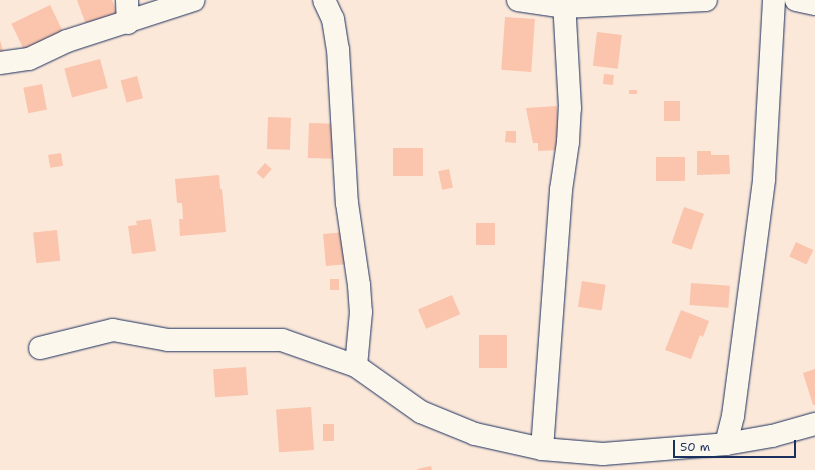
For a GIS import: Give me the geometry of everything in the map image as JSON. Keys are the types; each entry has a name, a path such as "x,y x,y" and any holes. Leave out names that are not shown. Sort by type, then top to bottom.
{"street":[{"path":"127,0 128,23"},
{"path":"0,63 29,59 67,41 128,23 194,0"},
{"path":"324,0 333,19 338,49 347,203 359,285 361,312 356,366"},
{"path":"518,0 564,4 706,0"},
{"path":"726,444 734,416 764,179 774,0"},
{"path":"796,0 815,4"},
{"path":"542,449 561,190 568,142 570,108 564,4"},
{"path":"40,348 113,330 168,340 282,340 356,366 421,412 476,434 542,449 603,454 726,444 772,436 815,424"}],"building":[{"path":"77,0 112,0 119,19 88,30"},
{"path":"50,5 63,32 25,51 11,24"},
{"path":"505,17 535,19 531,72 501,70"},
{"path":"597,32 622,35 618,69 593,66"},
{"path":"0,40 4,55 0,56"},
{"path":"100,59 108,88 72,98 64,69"},
{"path":"604,74 614,75 613,85 603,84"},
{"path":"137,76 143,98 127,103 121,80"},
{"path":"42,84 47,110 28,113 23,88"},
{"path":"629,90 637,90 637,94 629,94"},
{"path":"664,101 680,101 680,121 664,121"},
{"path":"557,106 560,150 538,151 538,143 533,143 526,108"},
{"path":"268,117 291,118 290,150 267,149"},
{"path":"309,123 334,124 333,159 308,158"},
{"path":"506,131 516,131 516,143 505,142"},
{"path":"393,148 423,148 423,176 393,176"},
{"path":"697,151 711,151 711,155 729,155 730,174 697,175"},
{"path":"61,153 63,166 50,168 48,155"},
{"path":"656,157 685,157 685,181 656,181"},
{"path":"265,163 272,169 263,179 256,173"},
{"path":"449,169 453,188 442,190 438,171"},
{"path":"219,175 220,189 222,189 226,232 180,236 179,219 183,219 182,203 177,203 175,179"},
{"path":"684,207 704,214 691,250 672,243"},
{"path":"151,219 156,251 132,254 128,226 137,225 136,221"},
{"path":"476,223 495,223 495,245 476,245"},
{"path":"57,230 60,261 36,263 33,233"},
{"path":"346,232 349,264 326,266 323,234"},
{"path":"796,242 813,250 806,265 789,257"},
{"path":"330,279 339,279 339,290 330,290"},
{"path":"582,281 606,285 602,310 578,307"},
{"path":"691,283 730,286 728,308 689,305"},
{"path":"452,295 460,314 426,329 418,309"},
{"path":"681,310 709,321 703,337 700,335 691,359 665,350"},
{"path":"479,335 507,335 507,368 479,368"},
{"path":"246,367 248,395 215,397 213,369"},
{"path":"815,369 815,405 813,405 803,373"},
{"path":"311,407 314,450 279,452 276,409"},
{"path":"323,424 334,424 334,441 323,441"},
{"path":"431,466 432,470 417,469"}]}
